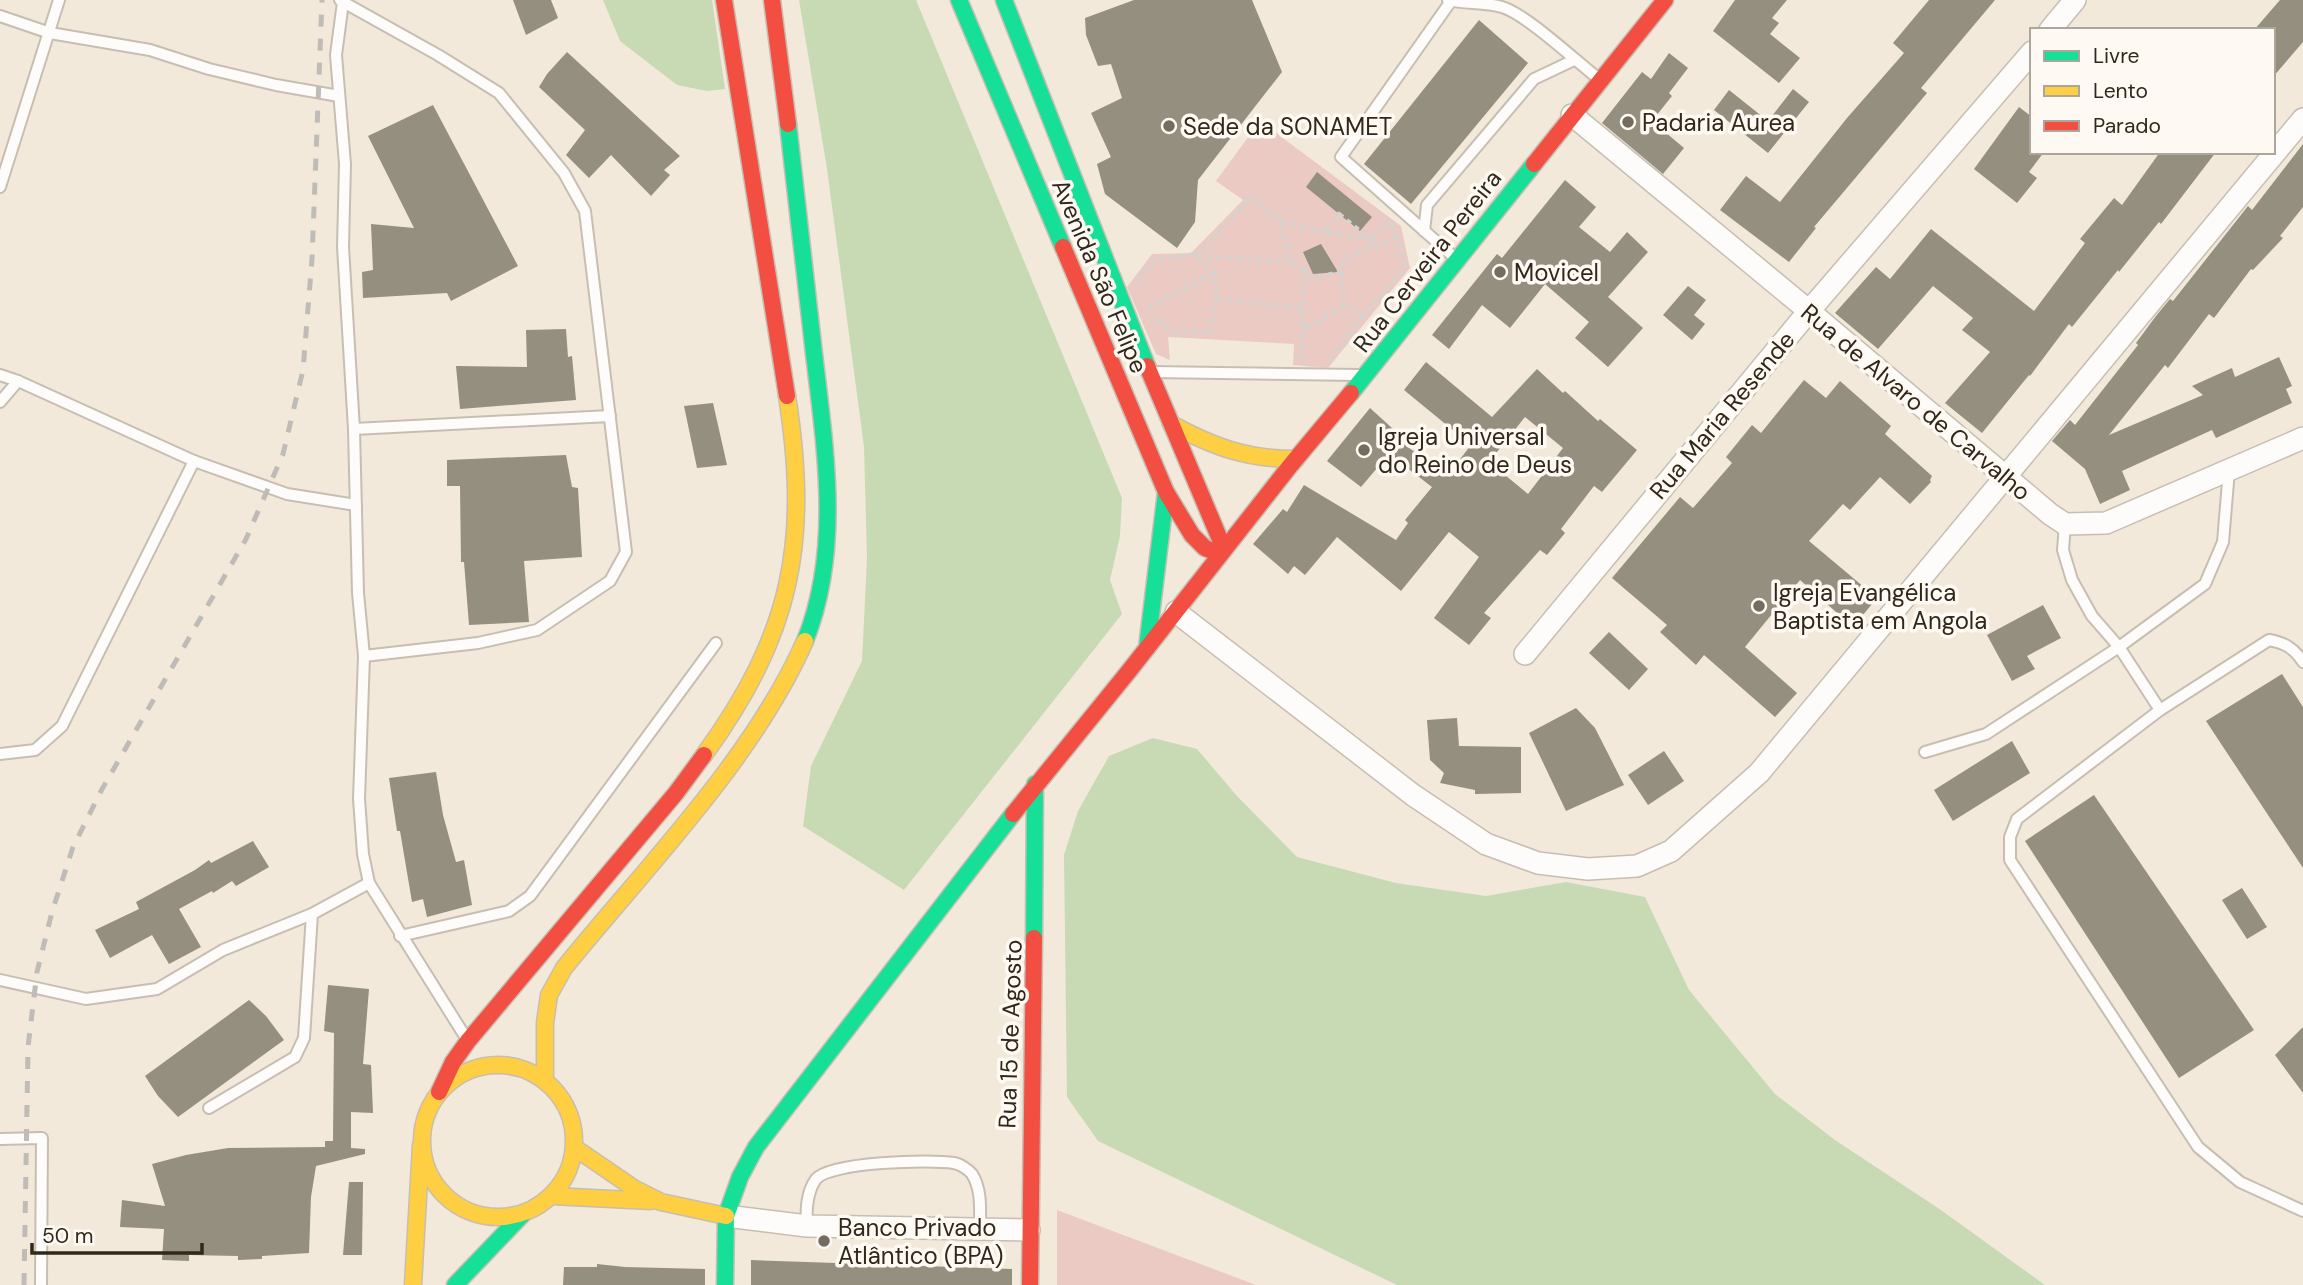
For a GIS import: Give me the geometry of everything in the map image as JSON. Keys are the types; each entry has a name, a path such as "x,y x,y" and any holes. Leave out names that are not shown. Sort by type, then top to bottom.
{"main road":[{"path":"413,1285 422,1127 427,1110 453,1062 709,750 747,689 770,645 785,600 795,556 797,511 792,431 724,0"},
{"path":"545,1080 545,1023 549,995 564,968 729,766 772,704 796,659 816,610 825,561 828,514 821,424 784,85 772,0"},
{"name":"Avenida São Felipe","path":"960,0 1166,492 1192,535 1205,548 1222,552"},
{"name":"Avenida São Felipe","path":"1004,0 1222,552"},
{"name":"Rua Cerveira Pereira","path":"725,1285 726,1216 740,1177 756,1147 1035,784 1176,612 1665,0"},
{"path":"1171,425 1213,448 1260,460 1296,459"},
{"path":"1144,651 1166,492"},
{"name":"Rua 15 de Agosto","path":"1030,1285 1030,1131 1036,901 1035,784"},
{"path":"421,1145 426,1168 438,1188 456,1204 477,1214 500,1217 524,1213 552,1196 568,1174 575,1148 575,1133 565,1103 545,1080 523,1068 499,1064 475,1067 453,1078 439,1092"},
{"path":"575,1148 635,1189 661,1202"},
{"path":"552,1196 661,1202 726,1216"},
{"path":"455,1285 524,1213"}],"street":[{"path":"2052,28 2075,0"},
{"name":"Rua Maria Resende","path":"1525,654 1809,311 2030,54"},
{"name":"Rua de Alvaro de Carvalho","path":"1572,116 2065,524"},
{"path":"2275,153 2303,119"},
{"path":"1176,612 1413,795 1486,844 1538,863 1588,869 1637,866 1671,851 1759,773 2274,154"},
{"path":"2065,524 2106,523 2303,438"},
{"path":"726,1216 807,1226 980,1227 1029,1230"}],"lane":[{"path":"0,187 5,157 50,33 59,0"},
{"path":"1457,260 1341,157 1449,0 1502,7 1510,11 1601,81"},
{"path":"363,656 478,643 537,630 610,581 626,552 585,211 565,173 499,93 342,1 336,55 345,164 343,247 363,656 359,799 363,854 369,883 468,1041"},
{"path":"0,16 50,33 150,50 209,69 338,96"},
{"path":"1424,231 1427,205 1534,79 1574,60"},
{"path":"1149,372 1366,375"},
{"path":"0,375 194,461 286,494 356,505"},
{"path":"0,402 18,381"},
{"path":"354,429 610,416"},
{"path":"0,754 35,750 62,726 194,461"},
{"path":"1925,752 1986,734 2119,647 2205,583 2224,542 2230,470"},
{"path":"2065,524 2063,550 2072,580 2092,616 2119,647 2160,710"},
{"path":"2303,662 2295,650 2281,642 2269,640 2160,710 2017,819 2010,837 2010,860 2198,1147 2240,1182 2303,1210"},
{"path":"400,936 509,911 530,896 716,643"},
{"path":"0,980 86,999 157,989 223,950 312,914 369,883"},
{"path":"209,1108 295,1057 304,1038 312,914"},
{"path":"0,1139 42,1138 41,1285"},
{"path":"807,1226 809,1194 817,1177 840,1168 878,1164 957,1163 971,1173 980,1195 980,1227"}],"path":[{"path":"1196,256 1251,197 1280,221 1371,240"},
{"path":"1325,232 1339,214 1371,240 1374,246"},
{"path":"1325,368 1364,316 1406,267 1389,220 1371,240"},
{"path":"1280,221 1291,262"},
{"path":"1345,305 1341,278 1344,259 1397,237"},
{"path":"1146,298 1160,324 1178,334 1186,331 1210,334 1216,299 1215,273 1196,256"},
{"path":"1141,290 1136,281 1155,260 1196,256 1291,262 1314,279 1342,271"},
{"path":"1305,271 1301,322 1308,328 1345,305"},
{"path":"1151,307 1215,273"},
{"path":"1216,299 1302,308"},
{"path":"1345,305 1364,316"},
{"path":"1301,360 1304,324"}],"shaded area":[{"path":"603,0 712,0 725,89 707,91 677,85 620,41"},
{"path":"799,0 916,0 1122,498 1120,536 1110,580 1122,614 904,890 803,826 811,766 862,661 867,558 864,447 827,169"},
{"path":"1260,121 1401,226 1410,268 1328,368 1293,365 1294,344 1168,337 1170,360 1156,354 1127,287 1152,254 1191,253 1243,200 1216,181"},
{"path":"1153,738 1197,749 1237,796 1297,857 1396,883 1486,896 1566,882 1645,897 1689,990 1775,1094 1835,1140 1941,1210 2045,1285 1397,1285 1098,1141 1067,1097 1064,855 1078,811 1109,756"},
{"path":"1057,1210 1256,1285 1057,1285"}],"building":[{"path":"513,0 551,0 558,18 526,35"},
{"name":"Sede da SONAMET","path":"1134,0 1252,0 1282,72 1198,180 1195,222 1177,248 1105,194 1097,164 1111,157 1091,113 1122,98 1111,64 1098,66 1086,35 1085,18"},
{"path":"1735,0 1787,0 1772,18 1779,23 1770,34 1800,58 1779,83 1713,31"},
{"path":"1929,0 1995,0 1921,88 1927,93 1814,227 1816,228 1789,262 1720,210 1746,176 1780,202 1847,118 1904,53 1893,43"},
{"path":"2280,0 2303,0 2303,42 2275,75 2275,28 2256,28"},
{"path":"1479,20 1528,63 1411,204 1364,164"},
{"path":"567,52 680,156 664,170 670,175 651,196 611,155 589,178 566,155 585,130 539,87"},
{"name":"Padaria Aurea","path":"1669,53 1688,68 1669,93 1672,96 1652,121 1684,148 1663,174 1602,123 1642,72 1651,79"},
{"path":"1793,89 1809,102 1768,153 1714,110 1729,90 1768,121"},
{"path":"433,105 518,266 451,301 447,293 363,298 362,272 373,270 371,224 414,228 368,136"},
{"path":"2019,107 2030,115 2030,154 2042,154 2029,172 2037,178 2017,203 1974,169"},
{"path":"2303,144 2303,207 2280,236 2283,238 2253,270 2251,269 2214,318 2209,314 2168,368 2165,365 2109,435 2203,395 2192,386 2232,368 2235,377 2279,357 2292,386 2286,389 2292,403 2216,438 2212,430 2122,471 2130,490 2100,504 2085,469 2052,441 2070,420 2075,425 2138,345 2136,343 2156,316 2170,299 2173,301 2248,206 2252,210"},
{"path":"2159,154 2214,154 2161,224 2159,222 2072,327 2069,324 1982,433 1945,403 1990,352 1962,330 1973,318 1933,286 1878,349 1835,313 1876,267 1890,279 1931,229 2034,311 2085,243 2080,239 2114,198 2122,205"},
{"path":"1317,172 1372,217 1360,231 1306,187"},
{"path":"1565,180 1596,207 1579,227 1610,252 1627,232 1648,252 1608,297 1643,328 1608,367 1575,338 1589,322 1545,284 1510,328 1482,305 1449,349 1432,335 1497,254 1502,258"},
{"path":"1321,244 1338,272 1313,274 1303,252"},
{"path":"1688,286 1706,300 1694,315 1705,324 1692,340 1663,315"},
{"path":"566,329 568,357 572,356 576,400 460,409 456,366 527,367 526,330"},
{"path":"1426,362 1492,417 1537,369 1563,393 1565,391 1598,421 1600,419 1637,450 1602,492 1594,486 1561,529 1565,533 1547,555 1540,550 1484,613 1491,618 1469,645 1434,618 1479,557 1449,532 1401,591 1337,537 1305,575 1294,566 1288,574 1253,544 1283,509 1287,512 1304,485 1396,540 1408,523 1405,520 1432,487 1389,454 1361,487 1327,461 1370,408 1403,438 1400,441 1447,476 1471,445 1404,390","holes":["1525,417 1563,448 1528,494 1489,462"]},
{"path":"1804,380 1826,398 1840,381 1891,426 1885,434 1932,476 1931,482 1910,504 1880,477 1850,510 1843,504 1809,541 1877,598 1853,627 1800,580 1745,647 1797,693 1775,717 1704,655 1696,665 1660,632 1667,625 1612,578 1680,497 1693,508 1732,463 1726,457 1752,425 1761,433"},
{"path":"713,403 727,465 697,468 684,406"},
{"path":"566,455 572,487 578,488 582,557 524,561 529,622 469,625 464,562 461,562 460,486 447,486 447,460"},
{"path":"2043,605 2061,638 2027,656 2035,669 2012,681 1987,635"},
{"path":"1609,632 1648,669 1629,690 1589,653"},
{"path":"2282,674 2303,707 2303,868 2206,721"},
{"path":"1576,708 1595,728 1624,785 1566,811 1529,733"},
{"path":"1457,718 1459,746 1521,747 1521,793 1475,794 1475,790 1440,783 1444,773 1430,760 1427,720"},
{"path":"2012,741 2030,773 1953,821 1934,790"},
{"path":"1664,751 1684,781 1648,805 1628,775"},
{"path":"436,772 443,815 456,862 464,860 472,905 427,917 423,899 412,902 389,778"},
{"path":"2094,795 2254,1030 2179,1078 2025,841"},
{"path":"253,841 269,867 236,886 232,881 179,909 201,947 169,964 152,935 110,958 95,930 139,909 136,902 209,860 211,863"},
{"path":"2242,888 2267,927 2247,939 2222,900"},
{"path":"328,985 369,989 363,1064 371,1065 373,1113 351,1112 351,1148 365,1149 365,1154 316,1166 311,1197 309,1253 262,1256 262,1259 238,1260 238,1256 189,1255 189,1261 162,1260 164,1229 120,1227 122,1200 165,1206 152,1164 228,1148 325,1147 325,1141 333,1141 334,1033 324,1031"},
{"path":"249,1000 266,1016 284,1040 178,1117 158,1096 145,1076"},
{"path":"2303,1027 2303,1093 2275,1055"},
{"path":"349,1182 363,1182 362,1255 343,1255"},
{"path":"751,1260 1012,1269 1012,1285 751,1285"},
{"path":"597,1264 705,1269 705,1285 563,1285 564,1267 597,1267"}],"railway":[{"path":"24,1285 28,1047 37,972 52,912 73,847 101,791 246,539 283,454 303,370 312,259 322,0"}],"traffic: fast":[{"path":"959,0 1063,247"},
{"path":"1004,0 1147,366"},
{"path":"788,124 821,413 827,490 824,567 817,604 805,641"},
{"path":"1351,393 1534,164"},
{"path":"1147,648 1166,492"},
{"path":"1034,938 1035,784"},
{"path":"725,1285 726,1216 740,1177 756,1147 1013,814"},
{"path":"455,1285 524,1213"}],"traffic: slow":[{"path":"704,755 734,711 757,668 775,627 787,585 794,542 796,497 794,448 787,396"},
{"path":"1171,424 1231,450 1261,457 1296,459"},
{"path":"545,1080 545,1023 549,995 564,968 727,770 757,728 805,641"},
{"path":"498,1065 527,1070 552,1087 569,1112 574,1141 569,1170 552,1195 527,1212 498,1217 469,1212 444,1195 427,1170 422,1141 427,1112 444,1087 469,1070 498,1065"},
{"path":"413,1285 421,1145"},
{"path":"575,1148 635,1189 661,1202 726,1216"},
{"path":"552,1196 651,1201"}],"traffic: jam":[{"path":"724,0 787,396"},
{"path":"772,0 788,124"},
{"path":"1534,164 1665,0"},
{"path":"1063,247 1166,492 1192,535 1205,548 1220,554"},
{"path":"1147,366 1224,549"},
{"path":"1013,814 1351,393"},
{"path":"439,1092 453,1062 468,1041 676,793 704,755"},
{"path":"1030,1285 1034,938"}],"place":[{"name":"Padaria Aurea","path":"1628,122"},
{"name":"Sede da SONAMET","path":"1169,126"},
{"name":"Movicel","path":"1500,272"},
{"name":"Igreja Universal do Reino de Deus","path":"1364,450"},
{"name":"Igreja Evangélica Baptista em Angola","path":"1759,606"},
{"name":"Banco Privado Atlântico (BPA)","path":"824,1241"}]}
